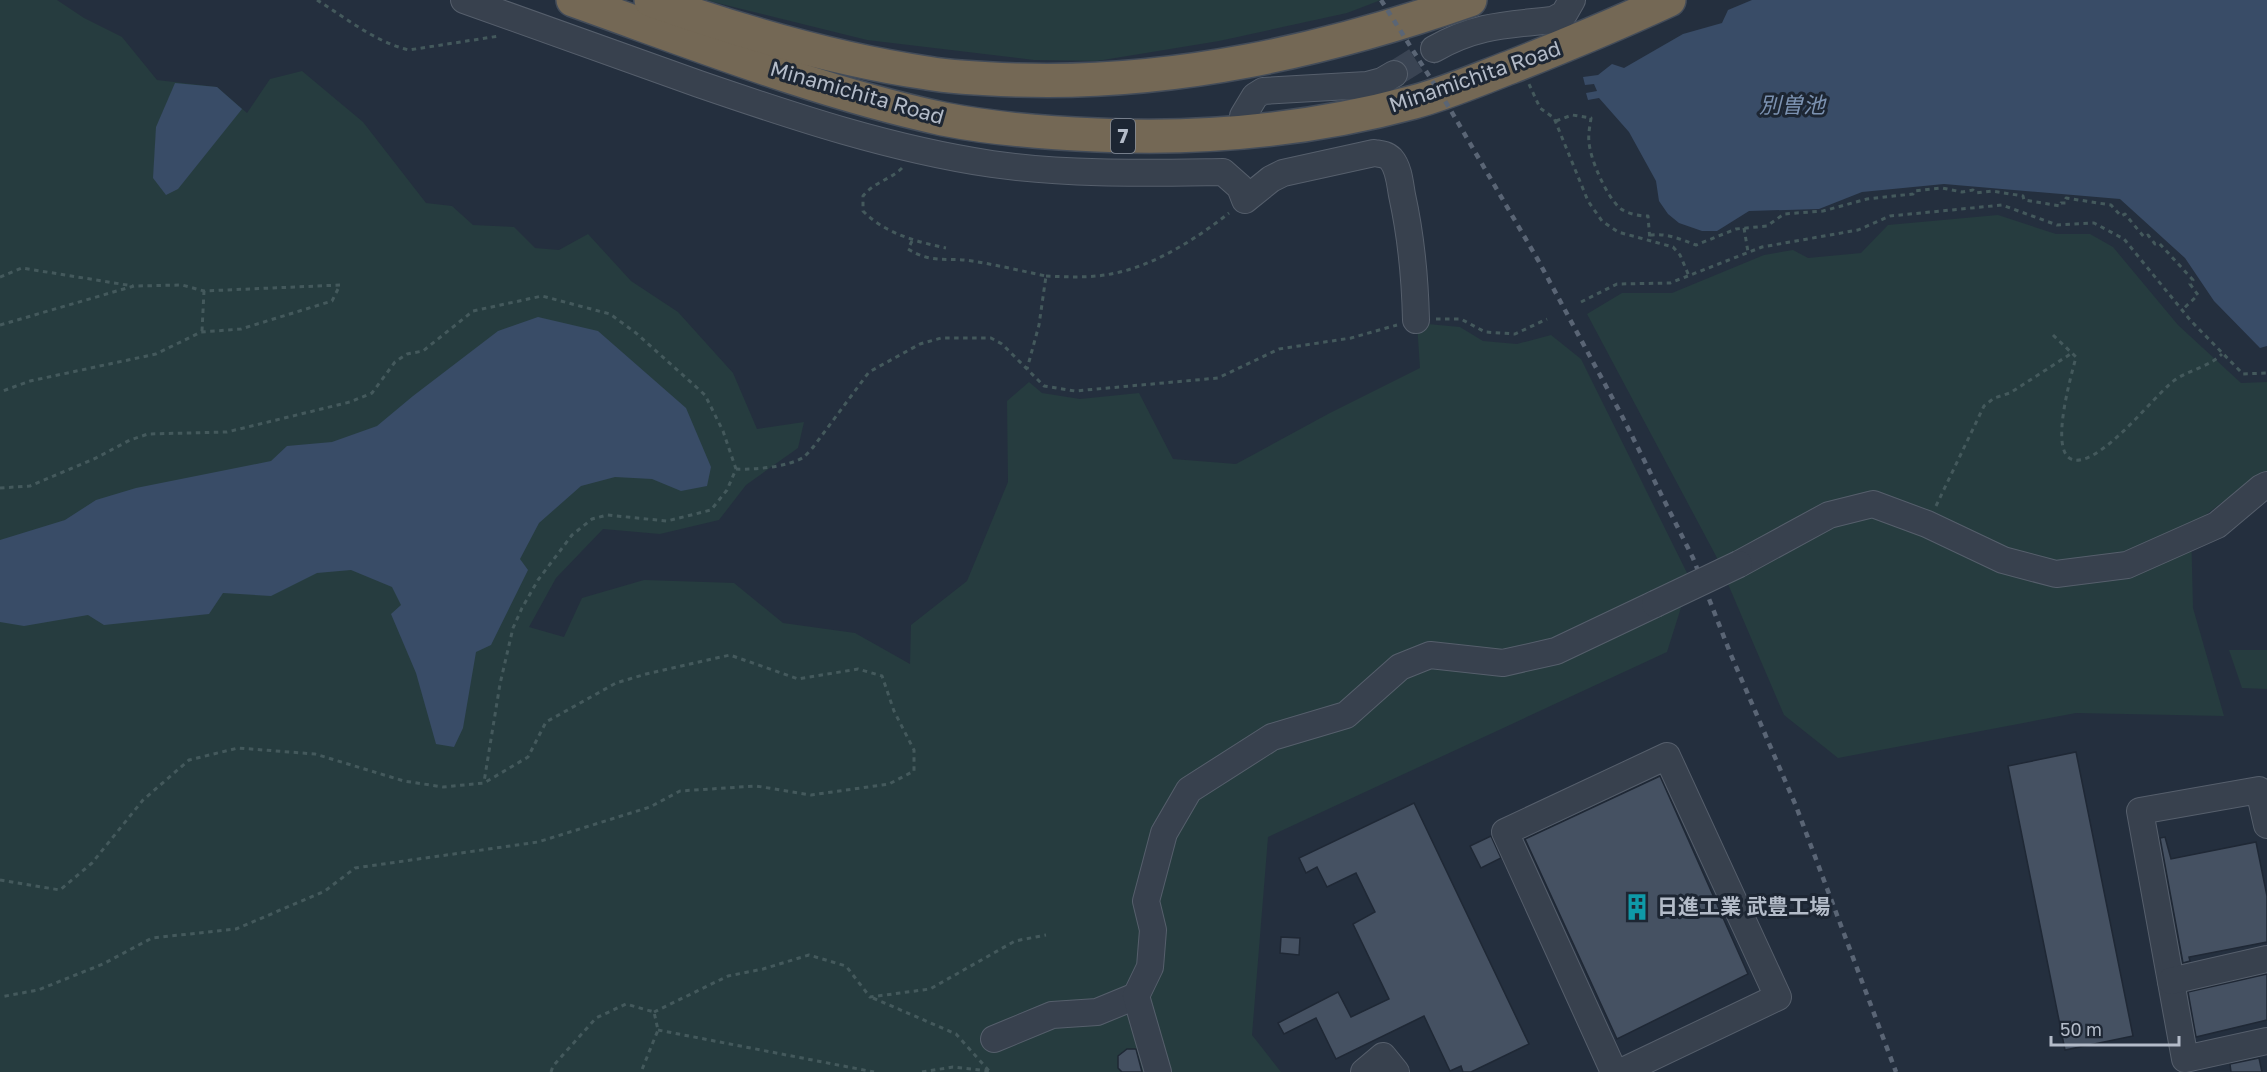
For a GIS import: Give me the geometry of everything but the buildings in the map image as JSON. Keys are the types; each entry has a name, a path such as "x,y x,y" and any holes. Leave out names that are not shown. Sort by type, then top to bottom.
{"highway":[{"name":"Minamichita Road","path":"573,0 823,87 895,107 946,119 1003,128 1057,134 1151,137 1215,136 1276,130 1326,122 1416,101 1469,83 1601,31 1669,0"},
{"name":"Minamichita Road","path":"651,0 729,28 868,63 929,74 1049,81 1116,79 1239,64 1377,30 1470,0"}],"street":[{"path":"464,0 781,112 853,134 992,164 1051,170 1131,173 1225,162 1245,200 1271,179 1283,173 1374,153 1384,154 1392,160 1398,172 1409,227 1415,266 1416,320"},
{"path":"1434,49 1480,28 1553,20 1564,14 1572,4 1572,0"},
{"path":"1243,116 1255,96 1263,92 1367,85 1382,81 1394,74"},
{"path":"1158,1072 1136,996 1150,967 1154,930 1146,901 1164,833 1189,790 1272,737 1346,715 1400,667 1430,655 1503,663 1556,651 1739,564 1829,515 1873,504 1927,524 2003,560 2056,574 2127,565 2217,525 2267,485"},
{"path":"1614,1072 1505,832 1667,756 1778,997 1621,1072"},
{"path":"2267,825 2259,790 2140,811 2185,1059 2204,1064 2267,1041"},
{"path":"2170,981 2267,959"},
{"path":"994,1039 1052,1015 1097,1012 1136,996"},
{"path":"1364,1072 1383,1056 1396,1072"}],"path":[{"path":"317,0 370,33 395,46 409,50 500,36"},
{"path":"1528,80 1536,101 1556,121 1583,192 1602,221 1618,232 1673,247 1680,255 1689,276"},
{"path":"1556,121 1572,115 1592,118 1589,143 1600,176 1614,201 1621,208 1631,214 1648,216 1650,241"},
{"path":"906,147 906,160 902,168 894,175 869,188 863,196 861,205 863,211 871,219 912,241 946,248"},
{"path":"1650,235 1671,236 1696,245 1736,229 1767,226 1784,214 1823,211 1867,199 1942,188 1962,192 1973,190 1976,193 1992,191 2023,196 2024,200 2060,206 2061,203 2066,203 2067,198 2110,205 2121,216 2125,214 2144,237 2148,236 2155,244 2159,243 2193,280 2190,284 2198,295 2182,310"},
{"path":"912,241 908,249 922,257 935,260 969,261 1046,276 1092,277 1130,270 1187,242 1217,223 1245,200"},
{"path":"1581,302 1617,285 1670,283 1762,247 1858,230 1890,216 2002,206 2057,225 2094,223 2124,238 2182,310 2243,374 2267,373"},
{"path":"1744,228 1748,252"},
{"path":"0,277 22,268 134,286 182,285 204,291 340,285 332,301 241,330 201,332 156,354 30,381 0,392"},
{"path":"1027,369 1039,325 1046,276"},
{"path":"0,325 134,286"},
{"path":"201,332 204,291"},
{"path":"0,488 30,486 148,434 227,432 350,402 372,393 395,362 407,354 423,351 473,311 543,296 610,314 636,333 705,395 723,431 736,469 727,490 711,510 667,521 607,515 592,519 572,535 538,580 513,628 500,684 484,783"},
{"path":"736,469 752,470 804,457 870,372 920,344 941,338 991,338 1002,344 1044,386 1075,391 1218,378 1279,349 1351,338 1416,320 1461,320 1485,332 1515,334 1547,319"},
{"path":"2054,335 2076,357 2063,412 2061,436 2063,450 2068,459 2075,462 2100,451 2174,380 2214,362 2223,354"},
{"path":"1927,524 1984,406 1994,398 2010,393 2072,353"},
{"path":"0,880 60,890 92,863 143,800 189,760 238,748 315,754 404,780 443,787 484,783 528,757 546,722 616,683 730,655 798,679 858,669 882,676 894,711 914,750 914,771 889,784 811,795 756,786 680,791 650,807 538,842 355,868 325,891 236,929 152,938 104,964 49,986 0,997"},
{"path":"870,997 930,989 1015,941 1046,935"},
{"path":"551,1072 553,1066 596,1018 626,1004 654,1012 728,976 763,969 809,955 846,966 870,997 956,1034 990,1072"},
{"path":"641,1072 658,1030 654,1012"},
{"path":"658,1030 874,1072"},
{"path":"922,1072 953,1067 990,1072"}],"green space":[{"path":"0,0 57,0 84,18 122,37 157,80 217,87 247,113 270,79 302,71 363,122 426,203 452,206 473,225 514,227 535,248 559,250 588,234 631,281 678,312 733,373 757,429 804,422 798,448 746,485 719,520 660,534 603,529 556,578 529,627 564,637 582,598 644,580 734,583 783,623 855,633 910,664 911,625 967,581 1008,482 1007,401 1029,382 1042,393 1080,399 1139,393 1173,459 1236,464 1420,368 1417,323 1460,327 1483,341 1517,344 1551,335 1581,359 1690,579 1667,652 1268,837 1252,1035 1281,1072 0,1072"},
{"path":"705,0 1381,0 1347,13 1219,41 1097,61 1034,60 867,40"},
{"path":"1998,215 2056,234 2090,234 2113,247 2178,325 2241,383 2267,382 2267,474 2253,479 2191,526 2193,608 2224,716 2076,713 1838,758 1784,715 1716,556 1587,314 1622,293 1672,293 1764,255 1793,250 1808,258 1861,253 1888,225"},
{"path":"2229,650 2267,650 2267,689 2242,688"}],"water":[{"name":"別曽池","path":"1752,0 2267,0 2267,346 2260,348 2214,301 2185,258 2120,199 1944,184 1862,192 1819,209 1749,211 1717,231 1702,231 1679,223 1668,214 1659,201 1656,181 1629,132 1599,98 1588,100 1586,93 1597,91 1594,84 1585,85 1583,77 1598,75 1612,64 1624,68 1683,34 1722,23 1728,10"},
{"path":"175,83 217,87 242,109 178,189 166,195 153,178 156,127"},
{"path":"538,317 598,331 686,408 711,467 707,486 681,491 652,479 615,477 581,486 539,523 520,559 528,570 491,645 476,652 463,728 454,747 436,744 416,673 391,614 401,605 392,587 351,570 317,573 271,596 223,593 209,614 104,625 88,615 24,626 0,622 0,540 65,520 96,500 136,488 271,461 287,446 332,442 377,426 498,331"}],"tunnel":[{"path":"1394,74 1434,49"}],"railway":[{"path":"1381,0 1450,109 1538,260 1621,414 1693,558 1731,655 1796,806 1896,1072"}],"place":[{"name":"日進工業 武豊工場","path":"1637,907"}]}
